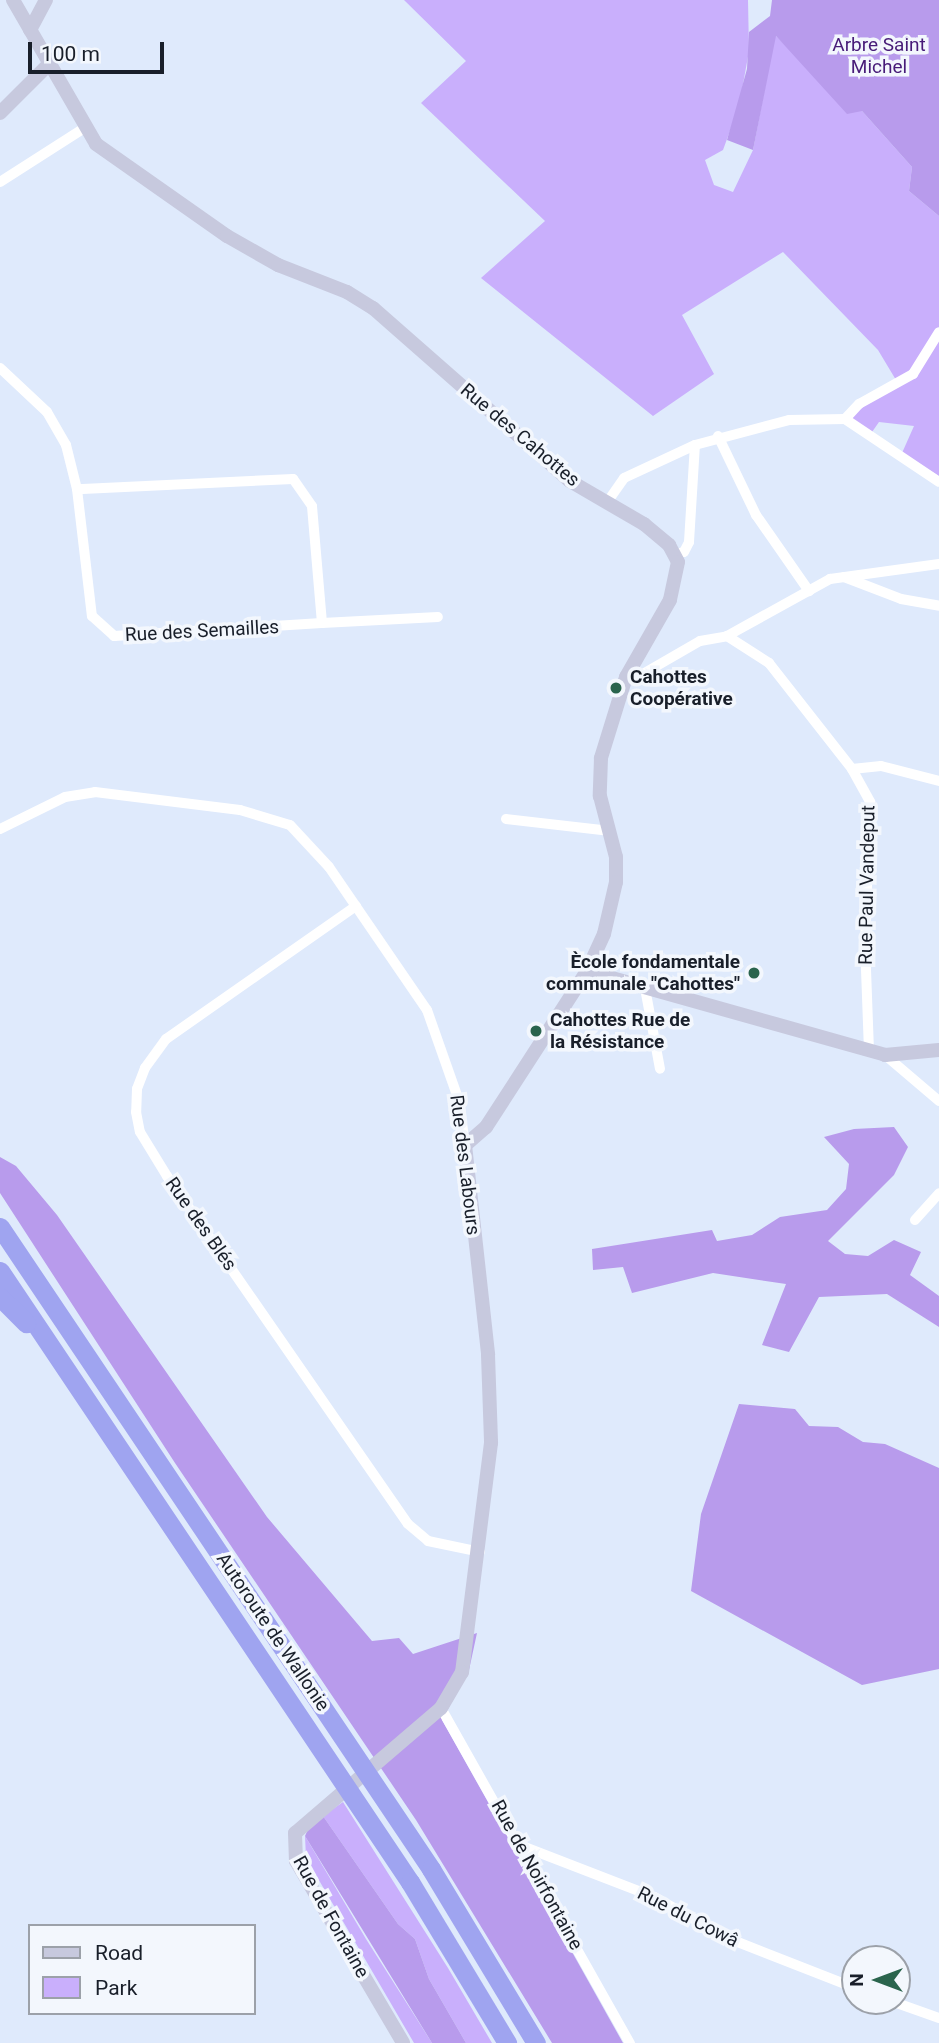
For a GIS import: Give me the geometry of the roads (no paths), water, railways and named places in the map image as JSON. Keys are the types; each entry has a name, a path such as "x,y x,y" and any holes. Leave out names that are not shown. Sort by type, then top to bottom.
{"highway":[{"name":"Autoroute de Wallonie","path":"0,1227 424,1857 536,2043"},
{"name":"Autoroute de Wallonie","path":"0,1271 402,1870 507,2043"},
{"path":"0,1297 45,1338"}],"street":[{"name":"Rue des Cahottes","path":"13,0 96,144 227,236 278,265 347,292 373,307 570,481 644,524 674,555"},
{"path":"30,30 37,24 46,0"},
{"path":"0,8 21,14"},
{"path":"0,113 49,64"},
{"path":"0,182 86,127"},
{"path":"845,419 859,404 913,374 939,332"},
{"name":"Rue des Semailles","path":"0,368 47,412 66,445 77,489 92,616 114,636 438,617"},
{"path":"608,501 624,478 695,445 719,436 789,420 845,419 939,482"},
{"path":"719,436 756,515 809,592"},
{"path":"466,1145 485,1127 587,971 604,934 614,893 616,857 600,796 601,758 626,677 670,600 677,579 674,555 684,552 689,542 695,445"},
{"path":"77,489 293,479 312,506 322,623"},
{"path":"626,677 642,675 688,646 727,636 809,592 844,577 939,564"},
{"path":"844,577 901,599 939,606"},
{"name":"Rue Paul Vandeput","path":"727,636 769,663 852,769 870,802 864,942 869,1049"},
{"path":"852,769 881,766 939,781"},
{"name":"Rue des Labours","path":"0,830 65,797 86,792 240,810 279,820 303,836 356,906 427,1010 453,1077 466,1145 491,1397 480,1552 462,1672 441,1708 333,1799"},
{"path":"507,821 610,831"},
{"name":"Rue des Blés","path":"356,906 166,1039 145,1068 137,1088 136,1112 141,1132 167,1176 408,1524 428,1541 480,1552"},
{"path":"587,971 869,1049 885,1055 939,1101"},
{"path":"645,988 660,1069"},
{"path":"885,1055 939,1050"},
{"path":"915,1220 939,1193"},
{"name":"Rue de Noirfontaine","path":"441,1708 522,1846 630,2043"},
{"name":"Rue de Fontaine","path":"333,1799 300,1826 292,1846 403,2043"},
{"name":"Rue du Cowâ","path":"522,1846 654,1897 730,1939 841,1983"},
{"path":"911,2008 939,2018"}],"place":[{"name":"Cahottes Coopérative","path":"616,688"},
{"name":"Ècole fondamentale communale \"Cahottes\"","path":"754,973"},
{"name":"Cahottes Rue de la Résistance","path":"536,1031"}],"park label":[{"name":"Arbre Saint Michel","path":"879,56"}]}
